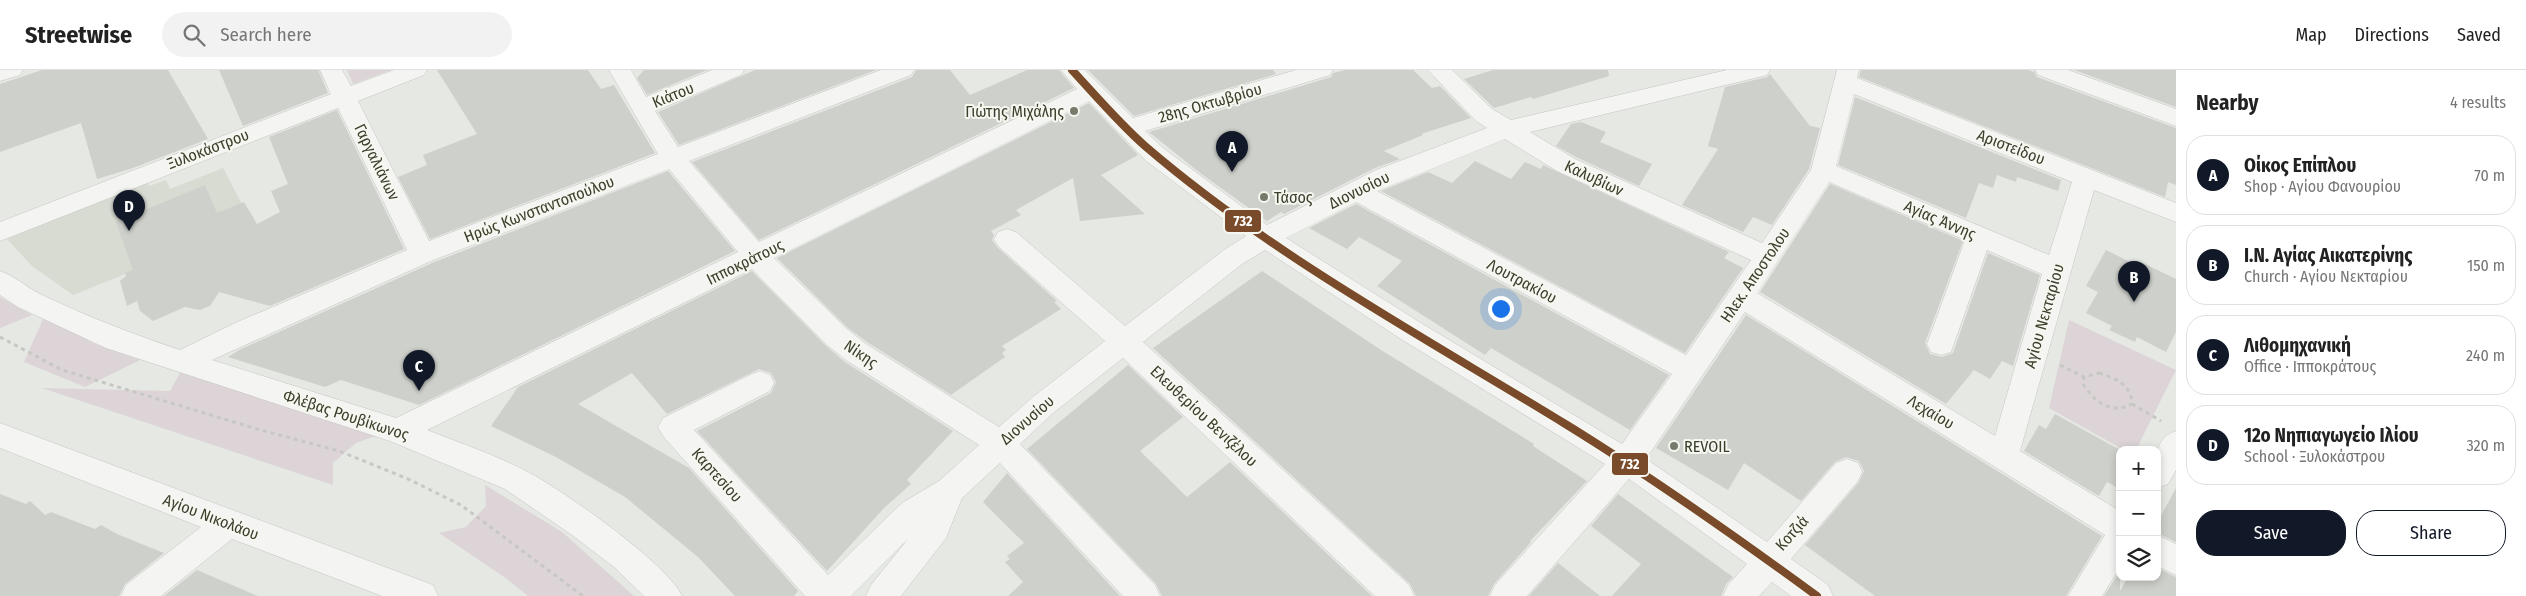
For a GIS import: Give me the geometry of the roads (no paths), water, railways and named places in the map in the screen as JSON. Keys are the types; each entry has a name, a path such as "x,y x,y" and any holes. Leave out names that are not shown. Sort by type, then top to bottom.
{"street":[{"path":"0,74 12,70"},
{"name":"Γαργαλιάνων","path":"331,70 422,254"},
{"name":"Ξυλοκάστρου","path":"0,232 161,167 416,70"},
{"name":"Νίκης","path":"620,70 641,108 673,158 756,257 837,337 856,352 1000,443 1144,596"},
{"name":"Κιάτου","path":"641,108 733,70"},
{"name":"Ηρώς Κωνσταντοπούλου","path":"181,362 244,331 422,254 903,70"},
{"path":"1072,70 1154,154 1265,237 1411,332 1625,462 1768,560 1816,596"},
{"name":"28ης Οκτωβρίου","path":"1127,128 1322,70"},
{"name":"Καλυβίων","path":"1439,70 1484,115 1504,130 1574,169 1768,257"},
{"name":"Διονυσίου","path":"827,596 912,513 950,490 1043,405 1233,257 1265,237 1385,176 1504,130 1759,70"},
{"path":"2046,70 2176,118"},
{"name":"Ηλεκ. Αποστολου","path":"1506,596 1644,439 1689,370 1742,297 1823,170 1846,76"},
{"name":"Αριστείδου","path":"1846,76 2176,213"},
{"name":"Ιπποκράτους","path":"398,430 756,257 1091,91"},
{"name":"Αγίας Άννης","path":"1823,170 2057,269"},
{"name":"Αγίου Νεκταρίου","path":"2004,457 2057,269 2086,176"},
{"name":"Λουτρακίου","path":"1356,191 1689,370"},
{"path":"1941,344 1978,236"},
{"name":"Ελευθερίου Βενιζέλου","path":"1007,239 1123,341 1398,596"},
{"name":"Φλέβας Ρουβίκωνος","path":"0,281 28,300 116,340 398,430 516,480 583,525 625,557 666,596"},
{"name":"Λεχαίου","path":"1742,297 2116,525"},
{"name":"Καρτεσίου","path":"760,383 673,427 827,596"},
{"path":"2161,464 2172,434"},
{"name":"Αγίου Νικολάου","path":"0,435 228,524 370,588 422,596"},
{"name":"Κοτζιά","path":"1739,596 1768,560 1847,472"},
{"name":"Διονυσίου","path":"882,596 935,528 950,490"},
{"path":"137,596 228,524"},
{"path":"2084,596 2116,545"},
{"path":"2161,552 2176,561"}],"place":[{"name":"Γιώτης Μιχάλης","path":"1074,111"},
{"name":"Οίκος Επίπλου","path":"1232,172"},
{"name":"Τάσος","path":"1264,197"},
{"name":"12ο Νηπιαγωγείο Ιλίου","path":"129,231"},
{"name":"Ι.Ν. Αγίας Αικατερίνης","path":"2134,302"},
{"name":"Λιθομηχανική","path":"419,391"},
{"name":"REVOIL","path":"1674,446"}]}
